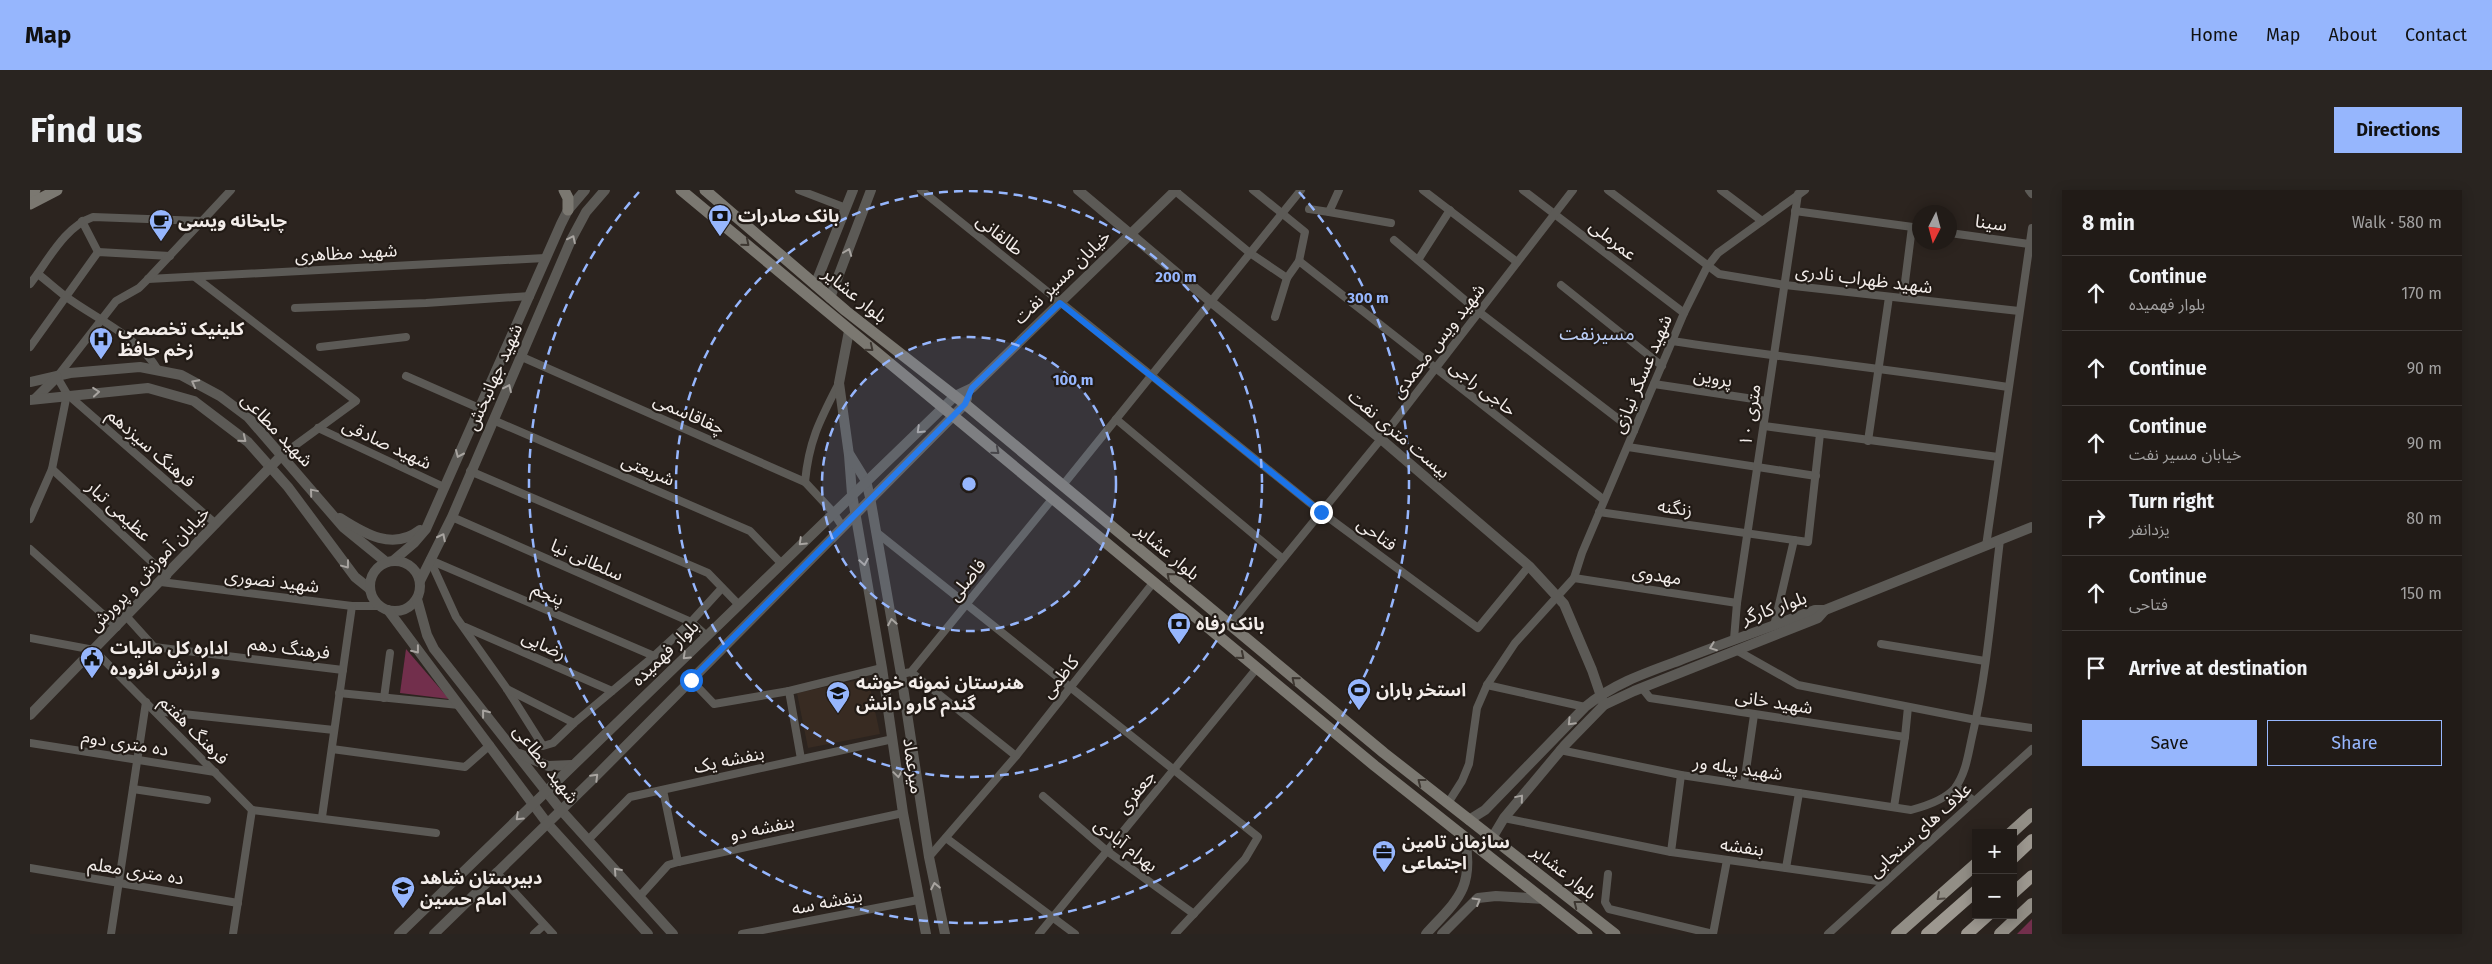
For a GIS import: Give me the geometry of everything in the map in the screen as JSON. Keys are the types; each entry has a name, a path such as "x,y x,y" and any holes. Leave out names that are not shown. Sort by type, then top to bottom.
{"highway":[{"path":"2017,854 2032,840"},
{"path":"2017,889 2032,876"},
{"path":"1927,934 1972,895"},
{"path":"1967,934 1984,919"}],"main road":[{"path":"30,197 35,190"},
{"path":"30,204 57,190"},
{"path":"564,190 568,198 568,210"},
{"name":"بلوار عشایر","path":"681,190 1257,668 1465,838 1587,934"},
{"name":"بلوار عشایر","path":"704,190 830,298 1064,485 1229,625 1469,820 1615,934"},
{"path":"2015,829 2032,814"},
{"path":"1897,934 1972,868"},
{"path":"2000,934 2032,904"}],"street":[{"path":"32,402 57,377 100,318 116,301 139,288 232,190"},
{"name":"شهید جهانبخش","path":"390,561 414,543 431,519 568,210 585,190"},
{"name":"شهید جهانبخش","path":"420,581 452,517 470,471 516,371 571,240 586,212 605,190"},
{"path":"799,190 846,208"},
{"path":"815,285 853,190"},
{"path":"830,298 871,190"},
{"name":"طالقانی","path":"921,190 1150,375"},
{"name":"بیست متری نفت","path":"1078,190 1210,301 1381,439 1529,566 1564,604 1592,670 1604,705"},
{"path":"1175,190 1250,253 1287,278"},
{"name":"خیابان مسیر نفت","path":"955,396 972,388 1175,190"},
{"path":"1253,190 1305,232 1299,261 1287,278 1275,317"},
{"path":"1064,485 1150,375 1300,190"},
{"path":"1329,212 1339,190"},
{"path":"1423,190 1517,262"},
{"name":"عمرملی","path":"1523,190 1684,313"},
{"name":"شهید ویس محمدی","path":"1229,625 1381,439 1573,190"},
{"name":"شهید ظهراب نادری","path":"1608,190 1718,274 1733,278 1785,285 2019,312"},
{"path":"1721,190 1762,221"},
{"name":"شهید عسگر نیازی","path":"1448,803 1462,781 1469,764 1477,708 1487,685 1515,643 1574,578 1599,512 1684,313 1708,267 1718,253 1798,193 1805,190"},
{"path":"2029,190 2032,194"},
{"name":"۱۰ متری","path":"1735,644 1737,603 1798,193"},
{"path":"1309,209 1391,223"},
{"path":"1418,260 1450,210"},
{"path":"1795,211 1912,227"},
{"path":"30,284 72,228 82,221 94,217 202,221"},
{"path":"82,221 98,252"},
{"path":"1986,546 2032,228"},
{"name":"سینا","path":"1957,234 2029,244"},
{"path":"1394,240 1479,312 1634,431"},
{"path":"1903,298 1912,250"},
{"path":"98,252 170,256"},
{"path":"30,347 98,252"},
{"name":"شهید مظاهری","path":"148,279 546,258"},
{"name":"حاجی راجی","path":"1299,261 1604,500"},
{"path":"38,274 66,297 100,318 151,359 158,370"},
{"path":"195,276 356,401 282,455"},
{"path":"1561,285 1662,366"},
{"path":"295,308 426,303 530,296"},
{"path":"1868,440 1889,297"},
{"name":"میرعماد","path":"850,331 839,383 849,455 852,494 879,648 903,813 918,900 926,934"},
{"path":"320,347 406,337"},
{"path":"1672,341 1774,356 1879,367 2008,387"},
{"name":"چقاقاسمی","path":"522,357 805,482 834,512 842,526"},
{"path":"499,363 516,371"},
{"name":"شهید مطاعی","path":"30,382 70,373 140,367 181,375 220,396 248,417 343,527 390,561"},
{"name":"فتاحی","path":"1150,375 1321,512 1478,628 1529,566"},
{"path":"406,376 479,408"},
{"path":"30,519 52,469 66,394 57,377"},
{"path":"805,482 808,453 816,429 839,383"},
{"name":"پروین","path":"1654,384 1767,401"},
{"name":"شهید مطاعی","path":"32,402 66,394 148,388 194,401 248,442 288,488 355,577 370,589"},
{"name":"خیابان مسیر نفت","path":"965,404 972,388"},
{"name":"فرهنگ سیزدهم","path":"66,394 216,524"},
{"name":"بلوار فهمیده","path":"399,934 545,790 955,396"},
{"name":"بلوار فهمیده","path":"434,934 691,680 870,497 965,404"},
{"path":"1116,419 1283,559"},
{"name":"شریعتی","path":"493,420 750,531 781,563"},
{"path":"1764,426 1998,457"},
{"name":"شهید صادقی","path":"318,428 444,487"},
{"path":"1774,626 1794,540 1808,542 1820,434"},
{"path":"1628,446 1816,476"},
{"name":"خیابان آموزش و پرورش","path":"30,715 164,579 282,455"},
{"name":"میرعماد","path":"849,455 866,481 896,645 906,673 929,857 945,934"},
{"name":"عظیمی تبار","path":"52,469 164,579"},
{"path":"470,471 708,573 739,604"},
{"name":"فاضلی","path":"906,673 967,604 1053,498"},
{"path":"327,508 360,530 391,540 410,538 431,519"},
{"name":"زنگنه","path":"1599,512 1794,540"},
{"name":"سلطانی نیا","path":"452,517 691,622 707,636"},
{"path":"1825,610 2032,527"},
{"path":"876,530 1258,837 1246,859 1175,934"},
{"path":"1974,801 1956,787 1963,775 1976,720 2000,540"},
{"path":"30,549 116,627"},
{"path":"430,560 449,606 507,689 543,746 553,743 654,656 691,622 722,588"},
{"name":"پنجم","path":"430,560 654,656"},
{"path":"390,561 411,566 420,581 417,599 408,608 401,611 384,608 371,596 370,589 373,573 390,561"},
{"name":"مهدوی","path":"1574,578 1737,603"},
{"name":"شهید نصوری","path":"164,579 352,606 384,608"},
{"name":"کاظمی","path":"929,857 1016,756 1154,583"},
{"name":"شهید مطاعی","path":"417,599 427,635 434,649 560,809 673,934"},
{"path":"322,817 352,606"},
{"name":"شهید مطاعی","path":"384,608 490,745 547,823 648,934"},
{"name":"بلوار کارگر","path":"1492,838 1504,818 1560,750 1604,705 1774,626 1816,610 1825,610"},
{"name":"بلوار کارگر","path":"1469,820 1485,810 1585,706 1600,695 1630,679 1818,618 1825,610"},
{"name":"فرهنگ دهم","path":"126,616 154,647 343,670"},
{"name":"رضایی","path":"463,626 612,691"},
{"path":"30,638 94,650"},
{"path":"1735,644 1798,685 1976,720 2032,728"},
{"path":"1881,644 1985,660"},
{"path":"879,648 896,645"},
{"name":"فرهنگ هفتم","path":"94,650 252,810"},
{"path":"384,698 390,653"},
{"path":"691,680 714,704 789,691 882,668"},
{"name":"جعفری","path":"1039,934 1257,668"},
{"path":"906,673 1016,756"},
{"path":"1487,685 1585,706"},
{"name":"شهید خانی","path":"1642,688 1650,698 1905,737"},
{"path":"507,689 574,723"},
{"path":"789,691 801,759"},
{"path":"339,693 459,706"},
{"path":"111,934 146,702"},
{"path":"1894,807 1908,707"},
{"path":"154,711 334,730"},
{"path":"1744,784 1754,715"},
{"name":"بنفشه یک","path":"588,840 630,797 893,740"},
{"name":"ده متری دوم","path":"30,743 215,772"},
{"path":"332,749 465,767 490,745"},
{"name":"علاف های سنجابی","path":"1828,934 2032,749"},
{"name":"شهید پیله ور","path":"1560,750 1681,775 1912,810 1932,804 1956,787"},
{"path":"515,751 536,762 552,767 571,765 578,759"},
{"path":"1671,852 1681,775"},
{"path":"133,789 208,800"},
{"path":"663,790 678,862"},
{"path":"1786,868 1799,792"},
{"name":"بهرام آبادی","path":"1043,796 1106,851 1194,914"},
{"path":"233,934 252,810 322,817 436,833"},
{"name":"بنفشه دو","path":"640,896 668,865 903,813"},
{"name":"بنفشه","path":"1504,818 1671,852 1885,882"},
{"path":"946,838 1075,934"},
{"path":"1426,934 1456,902 1466,884 1468,863 1465,838"},
{"path":"1608,874 1604,902 1609,909 1699,933 1713,934 1727,860"},
{"name":"ده متری معلم","path":"30,868 238,902"},
{"path":"496,872 553,934"},
{"path":"1442,934 1478,898 1496,896 1544,899"},
{"name":"بنفشه سه","path":"742,934 918,900"},
{"path":"534,934 544,925"}],"shaded area":[{"path":"406,649 449,699 400,693"},
{"name":"هنرستان نمونه خوشه گندم کارو دانش","path":"868,678 880,734 808,748 797,693"},
{"path":"2032,919 2032,934 2017,934"}],"place":[{"name":"بانک صادرات","path":"720,237"},
{"name":"چایخانه ویسی","path":"161,242"},
{"name":"کلینیک تخصصی زخم حافظ","path":"101,360"},
{"name":"بانک رفاه","path":"1179,645"},
{"name":"اداره کل مالیات و ارزش افزوده","path":"92,679"},
{"name":"استخر باران","path":"1359,711"},
{"name":"هنرستان نمونه خوشه گندم کارو دانش","path":"838,714"},
{"name":"سازمان تامین اجتماعی","path":"1384,873"},
{"name":"دبیرستان شاهد امام حسین","path":"403,909"}],"district":[{"name":"مسیرنفت","path":"1597,333"}],"route":[{"path":"691,680 870,497 965,404 972,388 1060,303 1321,512"}]}
